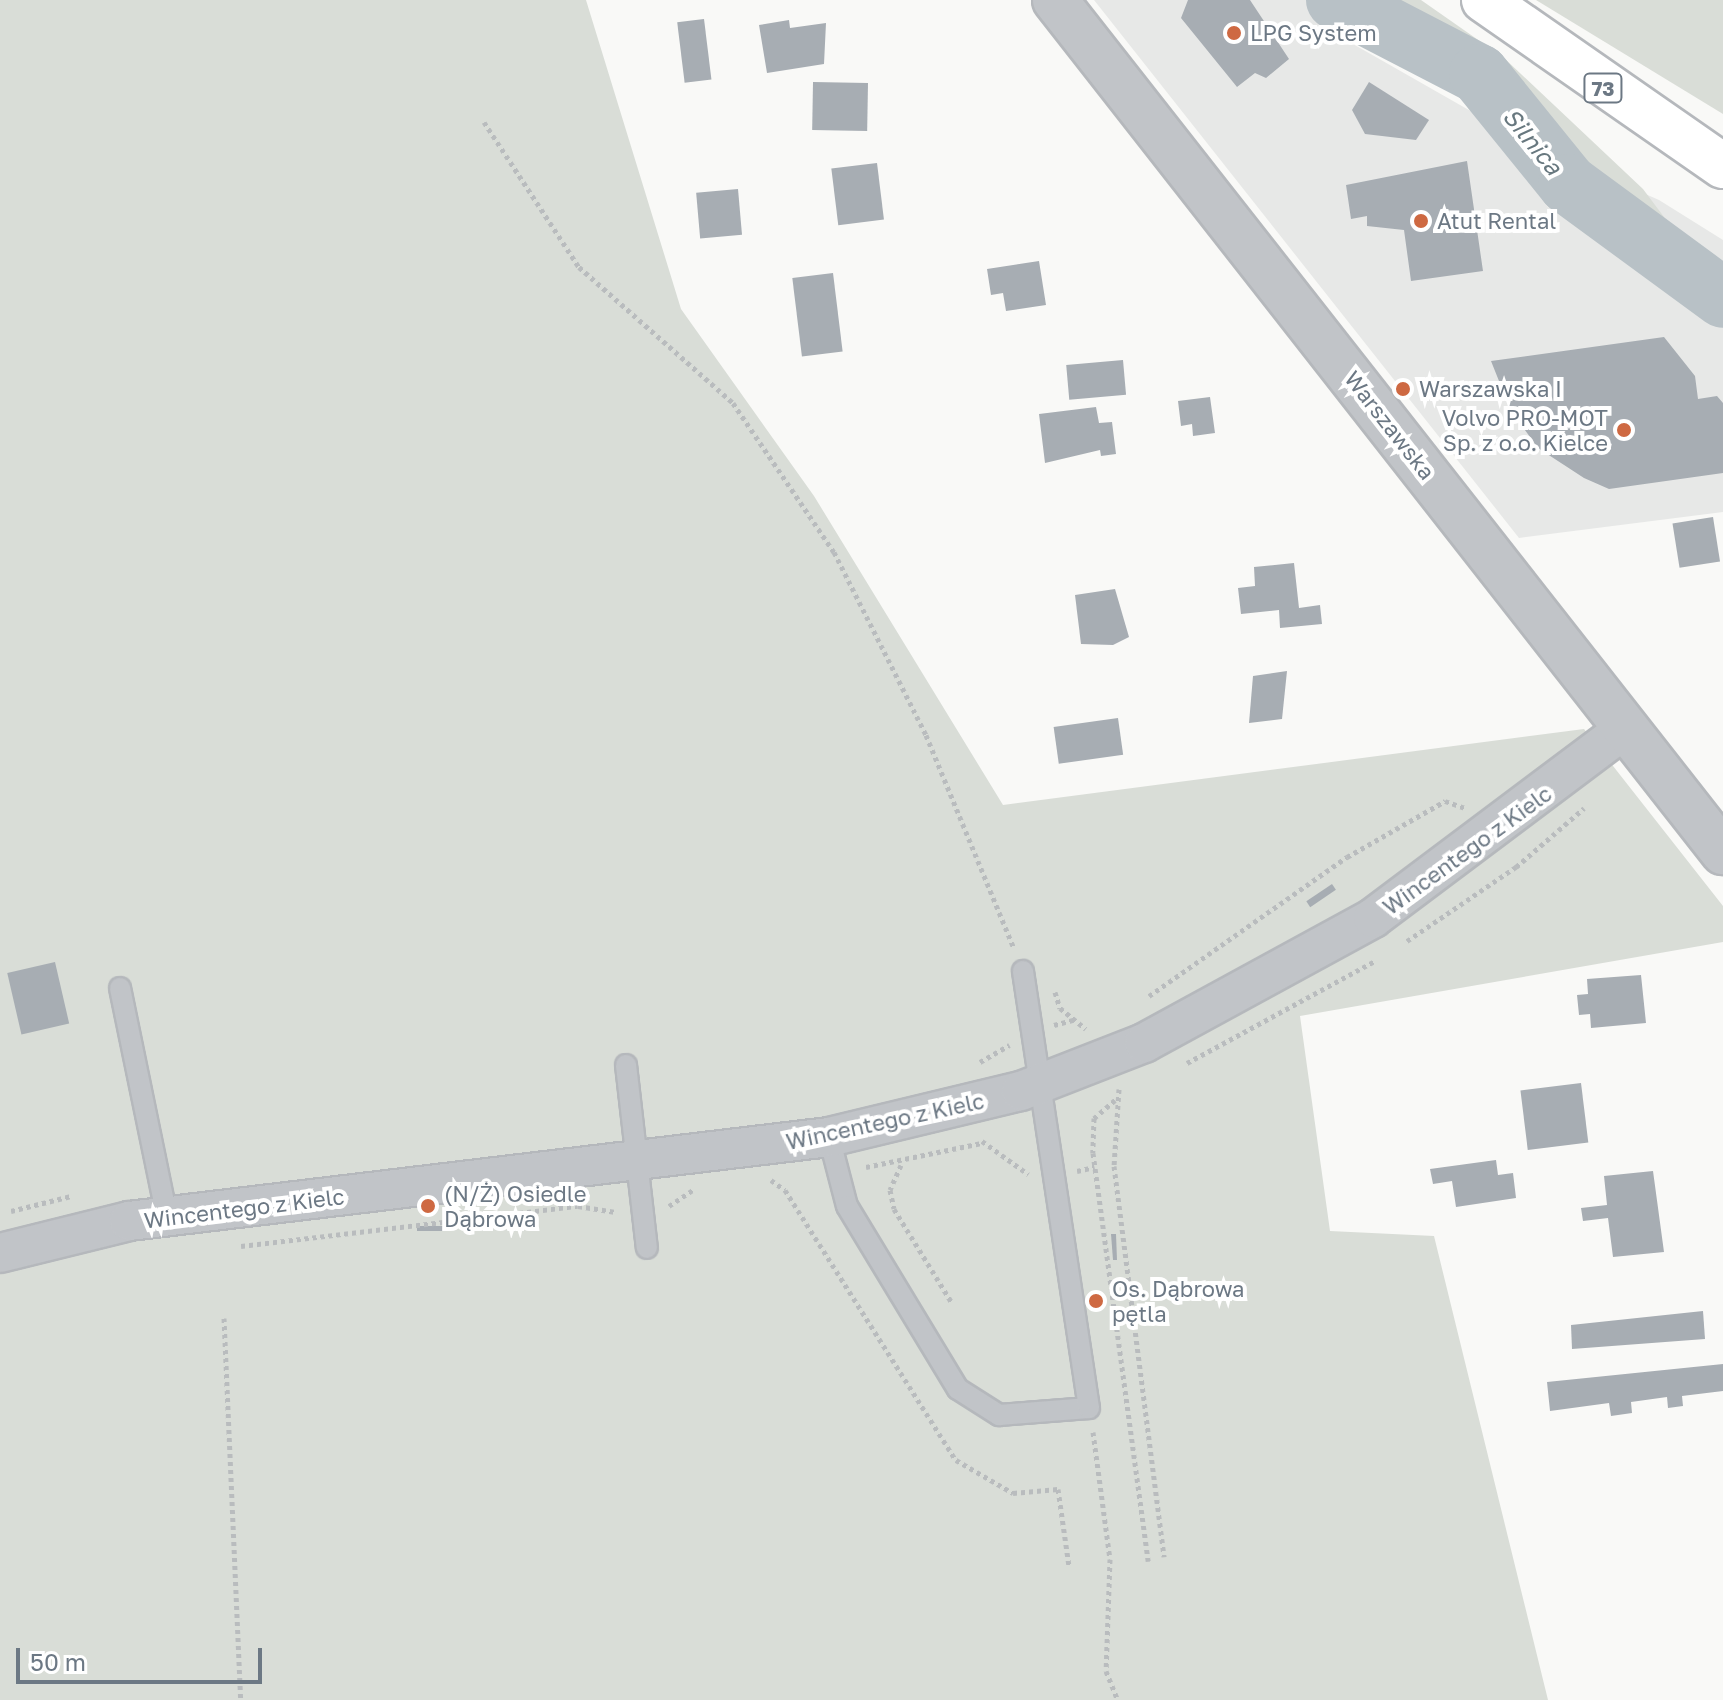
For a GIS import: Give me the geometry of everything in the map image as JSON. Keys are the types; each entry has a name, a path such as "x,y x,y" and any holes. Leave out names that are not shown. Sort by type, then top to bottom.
{"main road":[{"name":"73","path":"1483,1 1723,166"}],"street":[{"name":"Warszawska","path":"1055,0 1723,852"},
{"name":"Wincentego z Kielc","path":"0,1253 68,1232 167,1217 829,1137 1042,1084 1144,1043 1278,975 1489,837 1626,728"}],"lane":[{"path":"829,1137 847,1206 958,1389 999,1415 1089,1408 1023,971"},
{"path":"120,988 167,1217"},
{"path":"626,1065 647,1248"}],"path":[{"path":"484,122 579,267 733,403 834,552 926,735 1023,971"},
{"path":"1393,950 1516,867 1592,798"},
{"path":"1197,967 1347,857 1445,801 1463,805 1489,837"},
{"path":"1172,1069 1226,1047 1381,957"},
{"path":"1120,1092 1132,1086"},
{"path":"1148,1561 1095,1167 1094,1118 1115,1100 1114,1166 1164,1557"},
{"path":"982,1143 1018,1173"},
{"path":"902,1164 890,1190 894,1209 952,1303"},
{"path":"1077,1171 1095,1167"},
{"path":"771,1179 785,1190 956,1460 1013,1493 1058,1489 1069,1566"},
{"path":"244,1246 578,1206 629,1214"},
{"path":"224,1318 241,1700"},
{"path":"1089,1408 1110,1559 1106,1671 1118,1700"}],"shaded area":[{"path":"0,0 586,0 681,309 814,496 1003,805 1584,729 1723,906 1723,942 1300,1016 1330,1231 1434,1236 1548,1700 0,1700"},
{"path":"1094,0 1311,0 1344,24 1346,40 1518,138 1659,200 1723,240 1723,512 1519,538"},
{"path":"1311,0 1421,0 1504,58 1643,189 1685,245 1684,268 1592,211 1522,153 1481,104"},
{"path":"1536,0 1723,0 1723,114"}],"building":[{"name":"LPG System","path":"1188,0 1250,0 1289,59 1266,78 1255,73 1237,87 1181,18"},
{"path":"704,19 711,80 685,83 677,22"},
{"path":"789,20 790,28 826,23 824,64 767,73 759,25"},
{"path":"813,82 868,83 867,131 812,130"},
{"path":"1369,82 1429,120 1416,140 1365,134 1352,110"},
{"name":"Atut Rental","path":"1467,161 1483,271 1411,281 1404,230 1367,226 1367,216 1351,219 1346,185"},
{"path":"877,163 884,220 838,225 831,169"},
{"path":"738,189 742,235 700,238 696,193"},
{"path":"1039,261 1046,305 1006,311 1003,293 991,295 987,269"},
{"path":"833,273 843,351 802,356 792,278"},
{"name":"Volvo PRO-MOT Sp. z o.o. Kielce","path":"1664,337 1695,376 1698,399 1717,396 1723,403 1723,473 1609,489 1584,478 1538,448 1511,411 1491,361"},
{"path":"1123,360 1126,395 1069,400 1066,365"},
{"path":"1210,397 1215,433 1193,436 1192,424 1181,426 1178,401"},
{"path":"1096,407 1099,423 1112,422 1116,454 1101,456 1100,450 1045,463 1039,414"},
{"path":"1713,517 1720,561 1680,568 1673,523"},
{"path":"1294,563 1299,608 1320,605 1322,624 1280,628 1279,610 1241,614 1238,588 1255,586 1254,567"},
{"path":"1115,589 1129,637 1113,645 1081,644 1075,595"},
{"path":"1287,671 1282,719 1249,723 1253,676"},
{"path":"1118,718 1123,755 1059,764 1054,727"},
{"path":"1332,884 1336,890 1310,907 1306,901"},
{"path":"55,962 69,1023 21,1034 7,973"},
{"path":"1641,975 1646,1023 1591,1028 1590,1014 1579,1015 1577,995 1588,994 1587,979"},
{"path":"1581,1083 1588,1143 1528,1150 1520,1090"},
{"path":"1496,1160 1498,1175 1513,1173 1516,1198 1456,1207 1452,1181 1433,1184 1430,1169"},
{"path":"1653,1171 1664,1252 1613,1257 1608,1218 1583,1221 1581,1208 1607,1205 1604,1176"},
{"path":"417,1226 444,1226 444,1231 417,1231"},
{"path":"1111,1234 1116,1234 1117,1260 1113,1260"},
{"path":"1703,1311 1705,1339 1572,1349 1571,1325"},
{"path":"1723,1364 1723,1391 1682,1396 1683,1406 1668,1408 1667,1397 1631,1402 1632,1413 1611,1416 1609,1403 1550,1411 1547,1382"}],"waterway":[{"name":"Silnica","path":"1336,0 1479,74 1568,184 1723,298"}],"place":[{"name":"LPG System","path":"1234,33"},
{"name":"Atut Rental","path":"1421,221"},
{"name":"Warszawska I","path":"1403,389"},
{"name":"Volvo PRO-MOT Sp. z o.o. Kielce","path":"1624,430"},
{"name":"(N/Ż) Osiedle Dąbrowa","path":"428,1206"},
{"name":"Os. Dąbrowa pętla","path":"1096,1301"}]}
